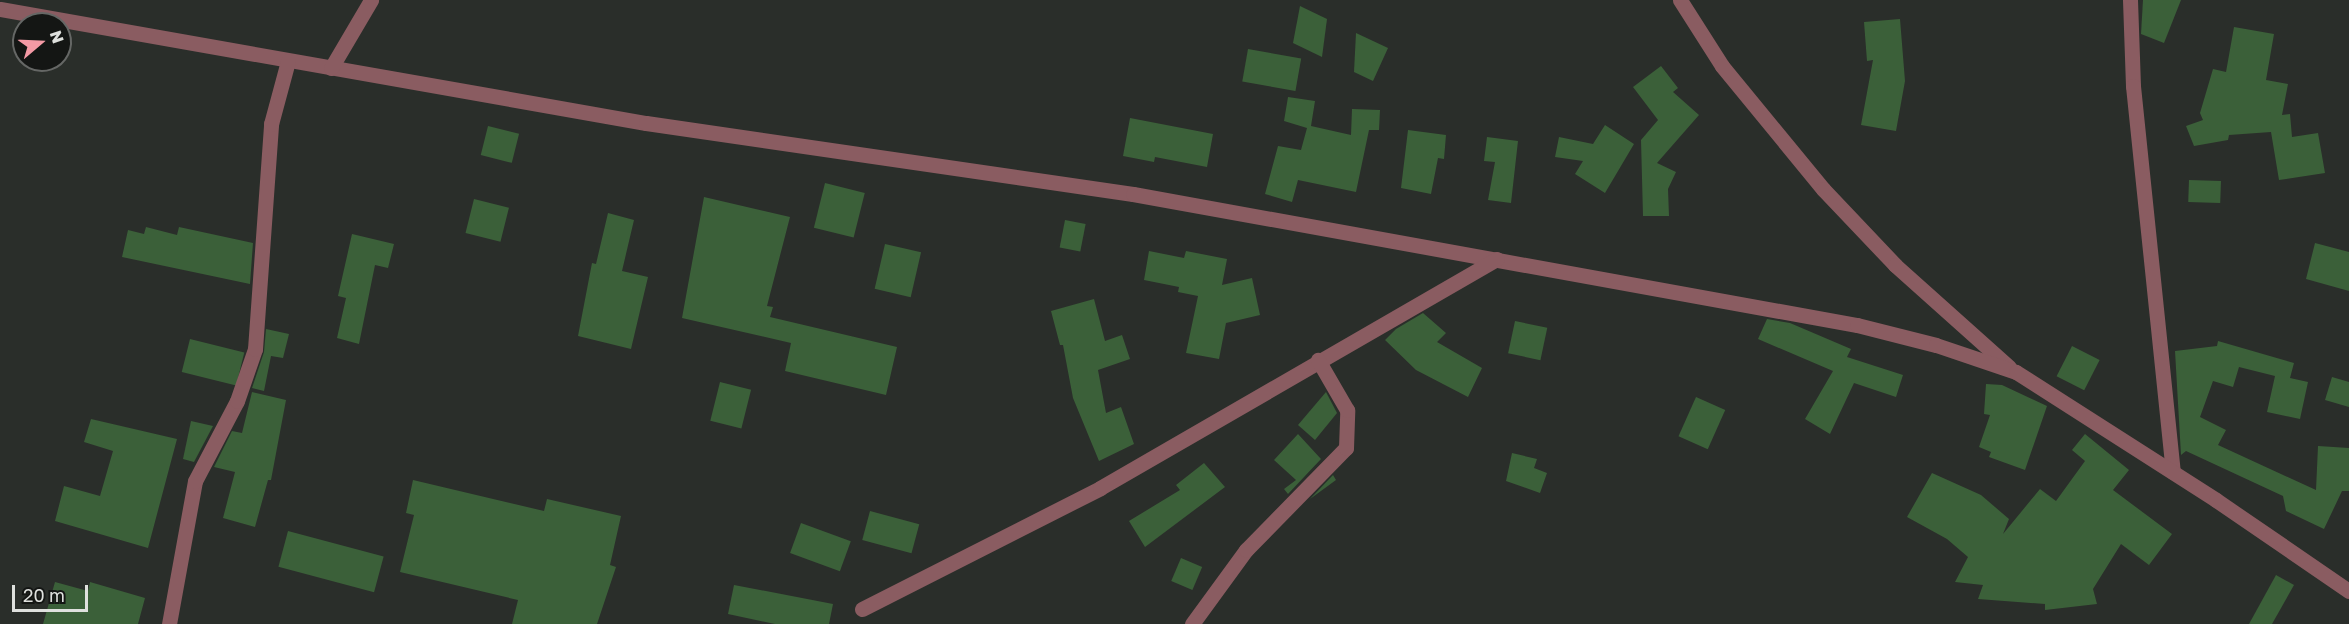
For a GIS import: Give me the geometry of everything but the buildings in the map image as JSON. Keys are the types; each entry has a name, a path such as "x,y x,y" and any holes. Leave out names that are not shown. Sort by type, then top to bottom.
{"street":[{"path":"330,68 371,0"},
{"path":"1680,0 1722,66 1823,189 1895,266 2016,372 2173,472 2349,591"},
{"path":"2130,0 2133,86 2173,472"},
{"path":"0,9 646,123 1133,194 1857,326 1936,345 2016,372"},
{"path":"169,624 195,481 237,401 255,349 272,124 288,61"},
{"path":"862,609 1100,488 1318,360 1497,260"},
{"path":"1192,624 1246,550 1346,448 1347,410 1318,360"}]}
